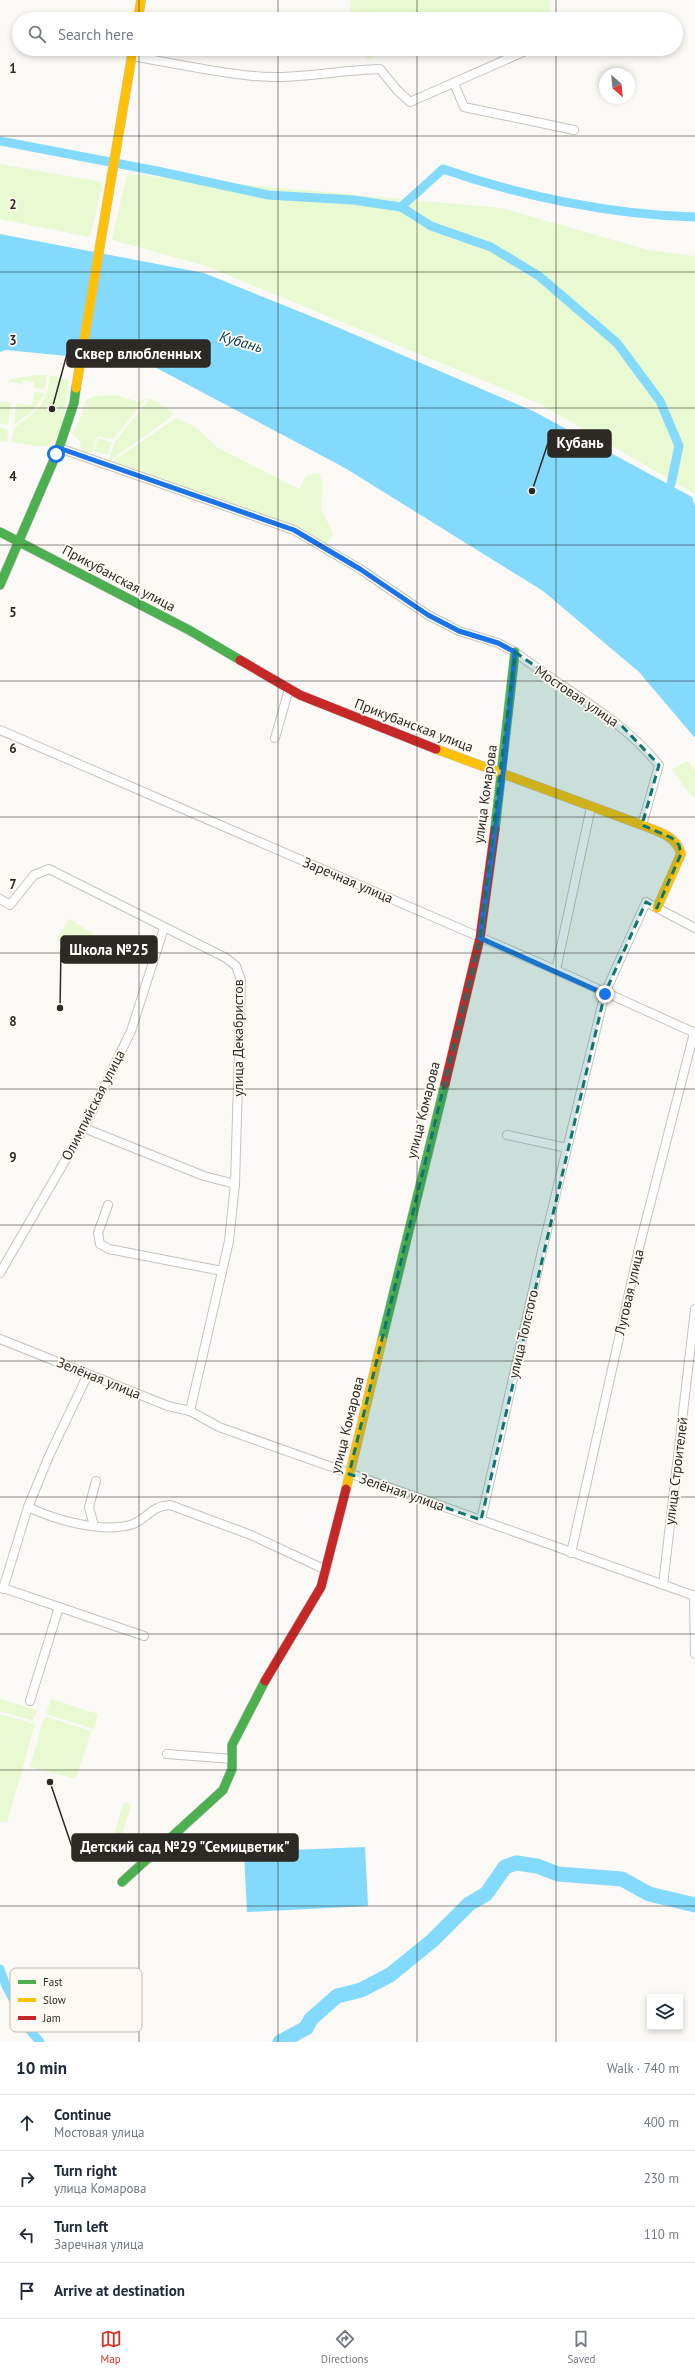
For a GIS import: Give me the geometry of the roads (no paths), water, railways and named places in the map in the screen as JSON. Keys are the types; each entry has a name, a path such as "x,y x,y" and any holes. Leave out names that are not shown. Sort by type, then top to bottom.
{"street":[{"path":"139,12 141,0"},
{"path":"0,585 69,422 77,386 132,56"},
{"path":"149,56 253,76 317,75 358,69 380,69 397,90 410,102 514,56"},
{"path":"454,83 464,107 574,130"},
{"name":"Мостовая улица","path":"59,448 294,530 360,569 428,615 459,631 498,643 515,652 622,726 644,746 659,765 642,825"},
{"name":"Прикубанская улица","path":"0,532 189,630 289,689 406,738 642,825 672,838 679,844 681,854 657,908"},
{"name":"улица Комарова","path":"122,1882 223,1790 232,1769 232,1744 275,1662 321,1588 480,938 503,774 515,652"},
{"path":"275,738 289,689"},
{"name":"Заречная улица","path":"0,730 556,970 605,994 695,1033"},
{"path":"556,970 591,807"},
{"name":"улица Декабристов","path":"0,899 10,905 34,875 49,869 226,958 236,966 241,980 235,1184 229,1241 215,1309 190,1411"},
{"name":"улица Толстого","path":"481,1520 567,1148 605,994 646,902 657,908"},
{"path":"657,908 695,928"},
{"name":"Олимпийская улица","path":"0,1273 84,1128 131,1031 164,928"},
{"name":"Луговая улица","path":"571,1553 640,1244 695,1033"},
{"path":"84,1128 204,1176 235,1184"},
{"path":"506,1135 567,1148"},
{"path":"108,1206 98,1233 100,1244 109,1249 222,1271"},
{"name":"улица Строителей","path":"663,1585 695,1309"},
{"name":"Зелёная улица","path":"0,1339 168,1406 190,1411 219,1426 349,1474 695,1596"},
{"path":"88,1374 49,1456 28,1508 2,1588 144,1636"},
{"path":"94,1526 89,1507 96,1481"},
{"path":"28,1508 49,1517 94,1526 120,1526 134,1524 159,1506 170,1505 251,1535 326,1570"},
{"path":"695,1596 695,1654"},
{"path":"30,1701 59,1607"},
{"path":"167,1754 232,1759"}],"water":[{"name":"Кубань","path":"0,234 204,273 330,324 533,411 692,497 695,506 695,738 639,672 543,591 345,468 149,364 6,350 0,352"},
{"path":"365,1847 368,1906 247,1912 244,1852"}],"waterway":[{"path":"0,141 157,171 268,195 353,200 401,207"},
{"path":"671,484 679,446 660,401 617,343 539,276 491,247 431,226 401,207 443,169 503,188 535,196 600,208 695,217"},
{"path":"280,2042 306,2028 311,2019 337,1996 361,1990 390,1975 433,1940 469,1904 486,1894 505,1867 516,1863 537,1866 558,1874 622,1879 649,1894 695,1905"},
{"path":"0,1969 10,1993"},
{"path":"32,2032 40,2042"}],"place":[{"name":"Сквер влюбленных","path":"52,409"},
{"name":"Кубань","path":"532,491"},
{"name":"Школа №25","path":"60,1008"},
{"name":"Детский сад №29 \"Семицветик\"","path":"50,1782"}]}
